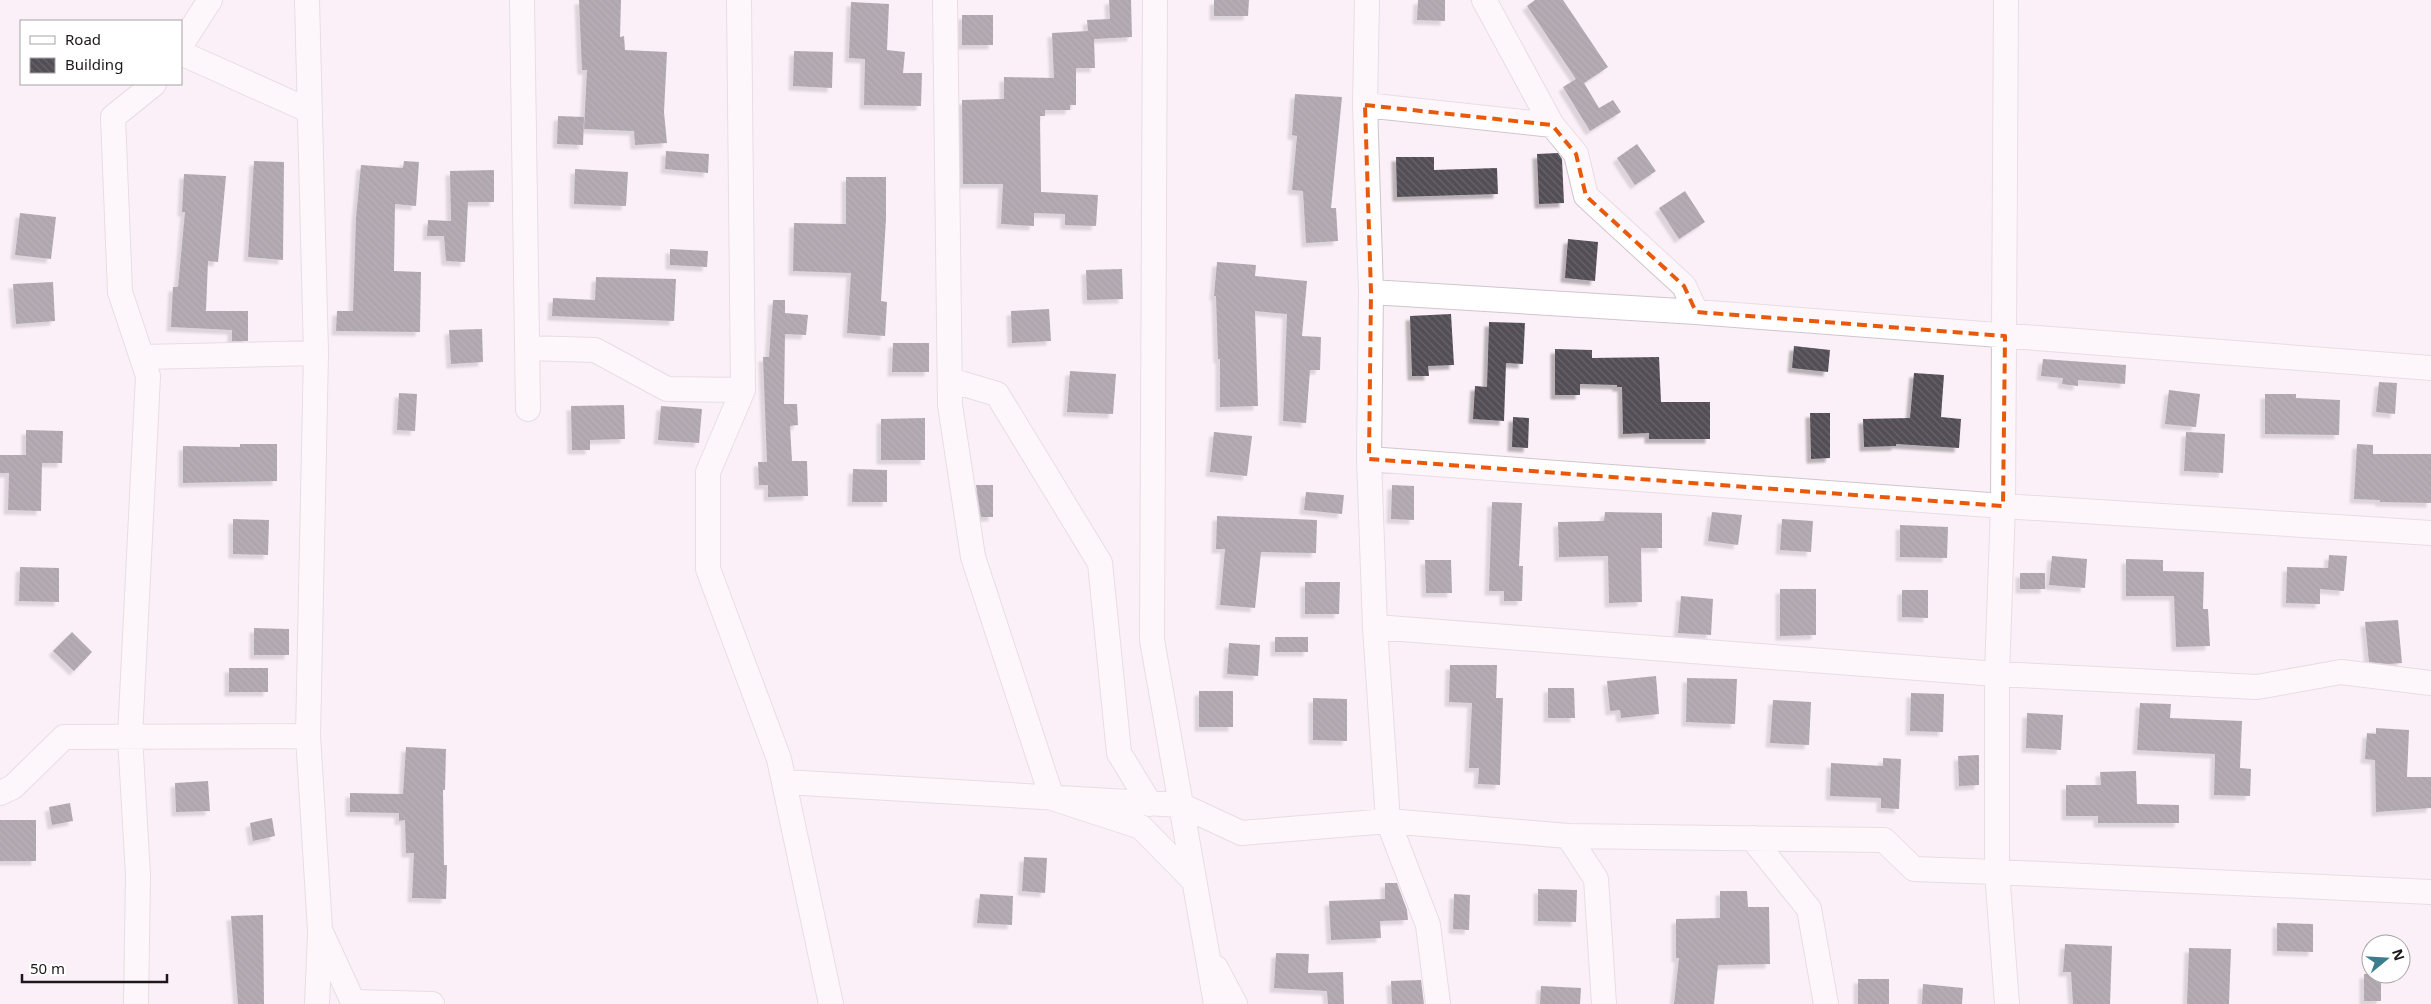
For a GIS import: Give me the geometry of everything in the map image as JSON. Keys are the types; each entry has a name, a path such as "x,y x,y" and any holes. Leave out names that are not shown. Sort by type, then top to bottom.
{"street":[{"path":"182,43 210,0"},
{"path":"307,0 316,353 308,736 320,930 316,1004"},
{"path":"522,0 528,409"},
{"path":"739,0 743,390 708,472 708,569 779,759 831,1004"},
{"path":"945,0 950,405 973,557 1052,798"},
{"path":"1155,0 1152,640 1216,1004"},
{"path":"1367,0 1365,105 1371,292 1369,459 1375,627 1388,821 1428,925 1438,1004"},
{"path":"1484,0 1552,125 1576,154 1586,196 1684,286 1696,312"},
{"path":"2006,0 2005,336 2003,506 1997,674 1997,872 2007,1004"},
{"path":"182,52 310,111"},
{"path":"136,1004 138,875 130,736 148,376 120,292 113,117 153,85"},
{"path":"1365,105 1552,125"},
{"path":"1371,292 1696,312 2431,368"},
{"path":"527,348 595,350 667,389 743,390"},
{"path":"142,356 316,353"},
{"path":"950,380 997,394 1100,563 1119,753 1150,804"},
{"path":"1369,459 2003,506 2431,533"},
{"path":"1375,627 1997,674 2257,687 2342,672 2431,683"},
{"path":"0,793 13,786 64,737 308,736"},
{"path":"784,782 1181,805 1240,833 1388,821 1568,836 1884,840 1914,869 2431,892"},
{"path":"1052,798 1141,827 1194,881"},
{"path":"1568,836 1596,879 1604,1004"},
{"path":"1752,838 1809,909 1826,1004"},
{"path":"320,930 354,1003 432,1004"},
{"path":"1206,948 1235,1004"}],"highlighted area":[{"path":"1365,105 1552,125 1576,154 1586,196 1684,286 1696,312 2005,336 2003,506 1369,459 1371,292"}],"building":[{"path":"579,0 621,0 620,37 624,36 625,50 667,52 664,112 667,143 635,145 634,131 584,129 587,70 582,70"},
{"path":"1109,0 1131,0 1132,37 1094,39 1095,68 1076,68 1076,105 1070,105 1070,110 1045,110 1045,116 1040,116 1041,192 1098,195 1096,226 1065,225 1065,214 1034,213 1034,226 1001,224 1003,184 963,184 962,100 1004,99 1004,77 1054,78 1052,33 1088,31 1087,20 1110,19"},
{"path":"1214,0 1249,0 1248,16 1214,16"},
{"path":"1418,0 1445,0 1445,21 1417,20"},
{"path":"1535,0 1563,0 1608,67 1584,83 1599,108 1613,100 1621,112 1590,131 1563,87 1576,79 1527,6"},
{"path":"851,2 889,4 887,50 905,52 903,73 922,73 921,106 864,105 865,59 849,58"},
{"path":"962,15 993,15 993,45 962,45"},
{"path":"794,51 833,52 832,88 793,86"},
{"path":"1295,94 1342,97 1331,208 1336,208 1338,241 1306,243 1303,191 1292,190 1297,136 1292,135"},
{"path":"558,116 584,117 583,145 557,144"},
{"path":"1637,144 1656,171 1635,185 1617,158"},
{"path":"666,151 709,154 708,173 665,169"},
{"path":"1558,153 1562,159 1564,203 1539,204 1537,154"},
{"path":"1396,157 1434,157 1434,170 1497,168 1498,194 1397,197"},
{"path":"254,161 284,162 283,260 248,257"},
{"path":"404,161 419,162 416,206 395,204 394,271 421,272 420,332 336,331 337,311 353,311 356,218 361,165 403,168"},
{"path":"575,169 628,172 626,206 574,204"},
{"path":"494,170 494,202 468,202 465,262 446,261 444,236 427,236 428,220 451,221 450,171"},
{"path":"184,174 226,176 218,262 208,261 206,311 248,311 248,341 232,341 232,330 171,327 173,287 178,287 185,212 182,212"},
{"path":"846,177 886,177 886,219 881,301 887,302 885,336 847,333 851,273 793,271 794,223 846,224"},
{"path":"1685,191 1705,222 1679,239 1659,208"},
{"path":"20,213 56,217 51,259 15,255"},
{"path":"1568,239 1598,242 1595,281 1565,278"},
{"path":"670,249 708,251 707,267 670,265"},
{"path":"1217,262 1256,265 1255,276 1307,281 1302,336 1321,337 1320,370 1310,370 1306,423 1283,421 1287,314 1255,311 1258,406 1220,407 1220,359 1218,359 1216,296 1214,296"},
{"path":"1122,269 1123,299 1087,300 1086,270"},
{"path":"596,277 676,279 674,321 552,316 553,298 595,300"},
{"path":"53,282 55,321 16,324 13,284"},
{"path":"773,300 785,300 785,313 808,315 806,335 785,334 784,404 797,404 798,425 790,426 792,461 807,461 808,496 768,497 768,485 759,485 758,462 767,462 763,357 769,357"},
{"path":"1049,309 1051,341 1012,343 1011,311"},
{"path":"1451,314 1454,365 1428,366 1429,376 1412,376 1410,316"},
{"path":"1489,322 1525,323 1523,364 1506,363 1504,421 1473,419 1475,386 1487,387"},
{"path":"482,329 483,362 451,364 449,330"},
{"path":"893,343 929,343 929,372 892,372"},
{"path":"1794,346 1830,350 1828,372 1792,368"},
{"path":"1555,349 1592,350 1592,358 1659,357 1661,402 1710,402 1710,439 1649,439 1649,433 1623,434 1622,387 1617,387 1617,385 1580,384 1580,395 1555,395"},
{"path":"2043,359 2126,365 2125,384 2078,380 2078,386 2062,384 2063,378 2041,376"},
{"path":"1070,371 1116,374 1113,414 1067,412"},
{"path":"1914,373 1944,375 1941,417 1961,419 1959,448 1896,444 1896,446 1864,447 1863,419 1910,418"},
{"path":"2379,382 2397,383 2395,414 2376,412"},
{"path":"2169,390 2200,394 2196,427 2165,424"},
{"path":"399,393 417,394 415,431 397,430"},
{"path":"2265,394 2296,394 2296,398 2340,400 2339,435 2265,434"},
{"path":"624,405 625,439 590,440 590,450 572,450 571,406"},
{"path":"661,406 702,409 699,443 658,440"},
{"path":"1810,413 1830,413 1830,458 1811,459"},
{"path":"1513,417 1529,418 1528,448 1512,447"},
{"path":"925,418 925,460 881,460 881,419"},
{"path":"26,430 63,431 62,463 42,463 41,511 8,510 9,473 0,473 0,455 26,455"},
{"path":"1214,432 1252,436 1247,476 1210,472"},
{"path":"2186,432 2225,434 2223,473 2184,471"},
{"path":"240,444 277,444 277,481 183,483 183,446 240,447"},
{"path":"2357,444 2373,445 2373,454 2431,454 2431,503 2380,502 2380,500 2354,499"},
{"path":"853,469 887,470 887,502 852,502"},
{"path":"976,485 993,485 993,517 981,517"},
{"path":"1392,485 1414,486 1414,520 1391,519"},
{"path":"1306,492 1344,495 1342,514 1304,510"},
{"path":"1492,502 1522,503 1519,566 1523,566 1522,601 1504,601 1504,591 1489,591"},
{"path":"1605,512 1662,513 1662,548 1641,548 1642,602 1609,603 1608,556 1559,557 1558,522 1604,521"},
{"path":"1712,512 1742,515 1738,545 1708,541"},
{"path":"1217,516 1317,520 1316,553 1261,552 1255,608 1220,605 1225,549 1216,549"},
{"path":"233,519 269,520 268,555 233,554"},
{"path":"1782,519 1813,521 1811,552 1780,550"},
{"path":"1900,525 1948,527 1947,558 1900,557"},
{"path":"2329,555 2347,556 2344,591 2320,589 2320,604 2286,603 2287,567 2328,568"},
{"path":"2052,556 2087,559 2085,588 2049,585"},
{"path":"2126,559 2163,560 2163,571 2204,572 2203,609 2208,609 2210,646 2176,647 2174,596 2126,596"},
{"path":"1425,560 1451,560 1452,593 1426,593"},
{"path":"20,567 59,568 59,602 19,601"},
{"path":"2020,573 2045,573 2045,589 2020,589"},
{"path":"1305,582 1340,582 1339,614 1305,614"},
{"path":"1780,589 1816,589 1816,635 1780,636"},
{"path":"1902,590 1928,590 1928,618 1902,617"},
{"path":"1681,596 1713,599 1711,635 1678,633"},
{"path":"2398,620 2402,663 2369,662 2365,622"},
{"path":"254,628 289,629 289,655 254,655"},
{"path":"72,632 92,652 74,671 53,651"},
{"path":"1275,637 1308,637 1308,652 1275,652"},
{"path":"1229,643 1260,645 1258,676 1227,674"},
{"path":"1450,665 1497,665 1496,698 1503,698 1500,785 1478,784 1479,768 1469,768 1472,703 1449,702"},
{"path":"229,668 268,668 268,692 229,692"},
{"path":"1656,676 1659,714 1621,718 1620,710 1610,711 1607,681"},
{"path":"1687,678 1737,679 1735,724 1686,722"},
{"path":"1548,688 1574,688 1575,718 1548,718"},
{"path":"1199,691 1233,691 1233,727 1199,727"},
{"path":"1911,693 1944,694 1943,732 1910,731"},
{"path":"1313,698 1347,699 1347,741 1313,740"},
{"path":"1773,700 1811,702 1809,745 1770,743"},
{"path":"2140,703 2171,704 2170,718 2242,721 2240,768 2251,769 2250,796 2214,795 2215,754 2137,750"},
{"path":"2027,713 2063,715 2061,750 2026,748"},
{"path":"2376,728 2409,730 2407,777 2431,777 2431,808 2376,812 2375,760 2365,759 2367,733 2376,734"},
{"path":"406,747 446,749 445,790 443,790 444,865 447,865 446,899 412,898 414,853 406,853 405,820 399,821 399,813 350,812 350,793 403,794"},
{"path":"1979,755 1979,785 1959,786 1958,756"},
{"path":"1883,758 1901,759 1899,809 1881,808 1881,798 1830,796 1831,763 1883,766"},
{"path":"2136,771 2137,804 2179,805 2179,823 2098,823 2098,816 2066,816 2066,785 2101,785 2100,772"},
{"path":"208,781 210,811 176,812 175,783"},
{"path":"70,803 73,821 52,825 49,807"},
{"path":"272,818 275,836 253,841 250,823"},
{"path":"0,820 36,820 36,861 0,861"},
{"path":"1024,857 1047,858 1045,893 1022,891"},
{"path":"1385,883 1397,883 1407,910 1408,920 1380,921 1381,938 1331,940 1329,901 1385,899"},
{"path":"1538,889 1577,890 1576,922 1538,921"},
{"path":"1720,891 1747,891 1748,907 1769,907 1770,964 1718,965 1714,1004 1674,1004 1679,958 1676,958 1676,919 1720,918"},
{"path":"980,894 1013,896 1012,925 977,923"},
{"path":"1454,894 1470,895 1469,930 1453,929"},
{"path":"263,915 264,1004 238,1004 231,916"},
{"path":"2277,923 2313,924 2313,952 2277,951"},
{"path":"2065,944 2112,946 2110,1004 2073,1004 2071,972 2063,972"},
{"path":"2189,948 2231,949 2229,1004 2187,1004"},
{"path":"1276,953 1309,954 1308,973 1343,972 1344,1004 1328,1004 1327,991 1274,988"},
{"path":"1858,979 1889,979 1889,1004 1858,1004"},
{"path":"1421,980 1424,1004 1392,1004 1391,981"},
{"path":"1923,984 1963,988 1962,1004 1922,1004"},
{"path":"2364,984 2381,984 2381,1001 2364,1001"},
{"path":"1541,986 1581,988 1580,1004 1540,1004"}]}
